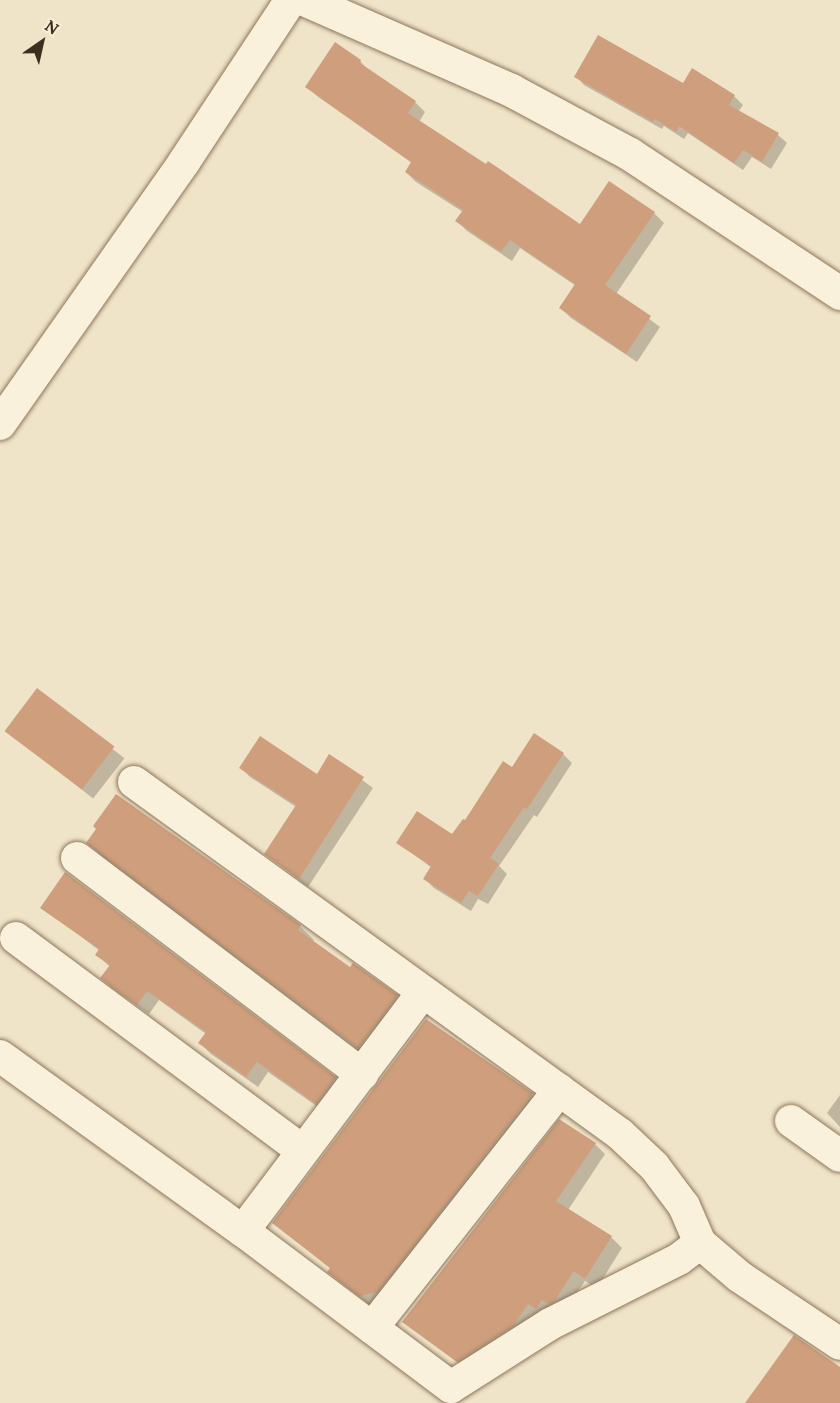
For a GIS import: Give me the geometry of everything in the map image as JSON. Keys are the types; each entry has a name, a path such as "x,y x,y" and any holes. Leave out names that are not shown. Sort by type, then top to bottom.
{"street":[{"path":"0,424 184,162 291,0"},
{"path":"306,0 512,90 630,154 840,293"},
{"path":"134,782 620,1134 654,1166 684,1206 700,1243 740,1277 840,1344"},
{"path":"77,858 362,1074"},
{"path":"16,938 303,1151"},
{"path":"243,1231 423,992"},
{"path":"0,1056 243,1231 451,1387 550,1324 679,1259 700,1243"},
{"path":"372,1328 559,1090"},
{"path":"791,1120 840,1156"}],"building":[{"path":"598,35 683,83 692,68 735,95 729,105 779,133 762,162 743,150 734,163 679,126 676,132 655,119 653,122 574,77"},
{"path":"335,42 361,60 360,63 416,101 408,113 486,164 488,161 580,224 609,181 655,212 605,285 651,316 626,354 559,308 575,284 510,240 501,252 455,221 463,210 405,172 411,162 305,87"},
{"path":"37,688 114,746 82,790 5,731"},
{"path":"534,733 564,753 527,809 524,807 490,858 499,864 478,896 469,891 461,903 423,879 431,866 396,843 417,811 452,834 463,819 465,820 503,761 512,767"},
{"path":"260,736 317,774 329,754 364,777 299,879 264,854 296,805 239,768"},
{"path":"116,794 301,925 298,930 350,967 353,963 398,995 358,1048 86,843 96,829 93,826"},
{"path":"65,872 336,1077 316,1104 257,1062 246,1077 198,1043 206,1032 147,991 137,1005 100,978 110,965 95,955 99,949 40,908"},
{"path":"426,1019 533,1093 378,1292 359,1296 327,1272 330,1268 272,1223"},
{"path":"559,1119 596,1143 556,1201 612,1236 585,1279 574,1271 553,1303 549,1304 542,1300 536,1309 528,1304 513,1326 457,1362 402,1322"},
{"path":"794,1335 840,1367 840,1403 745,1403"}]}
